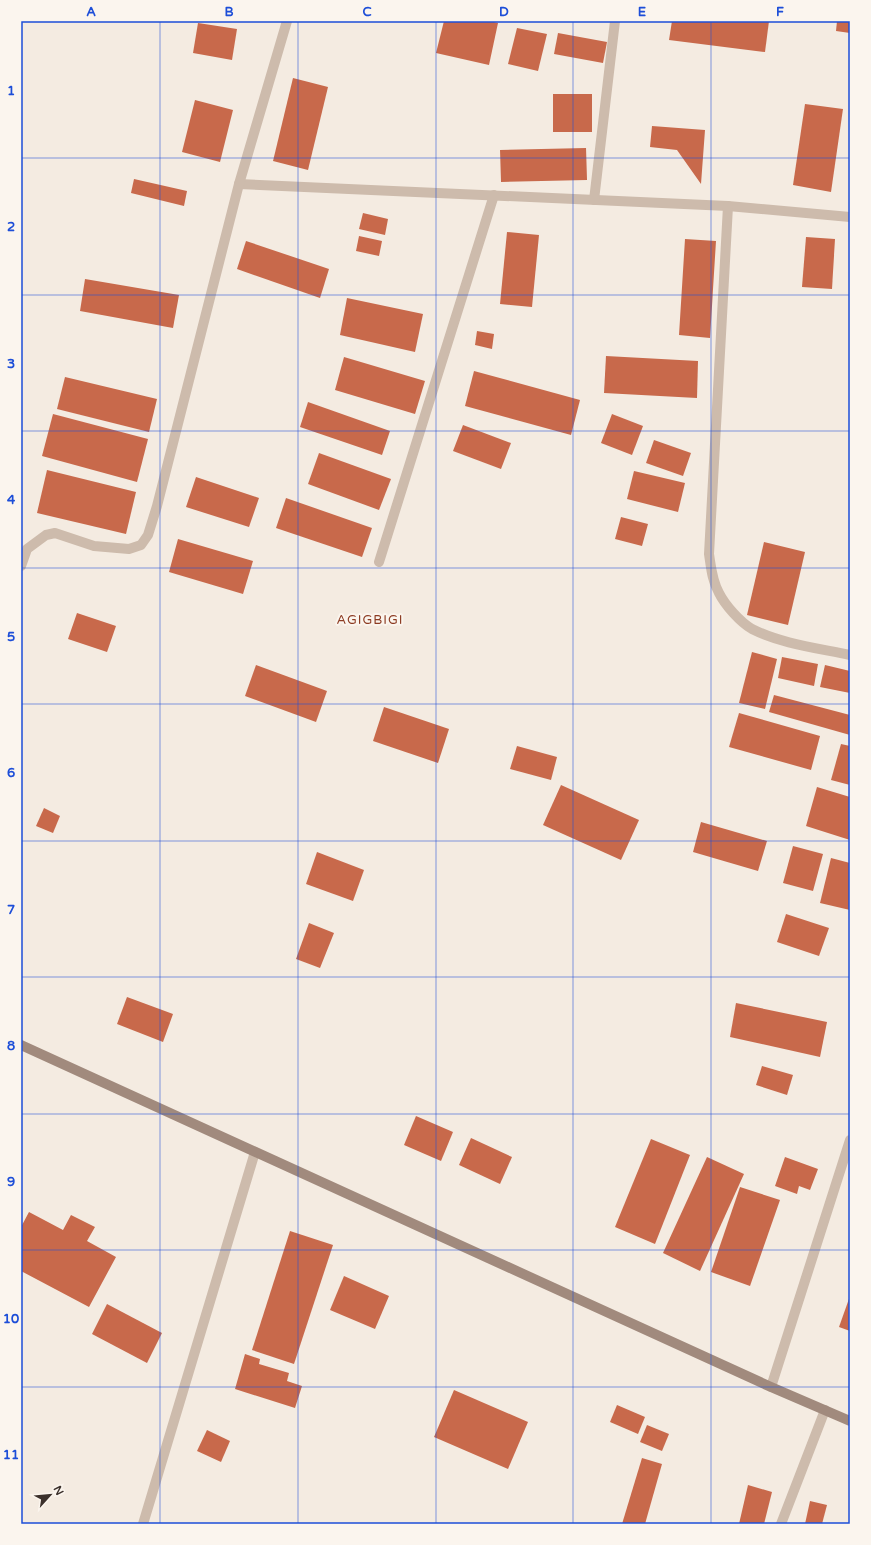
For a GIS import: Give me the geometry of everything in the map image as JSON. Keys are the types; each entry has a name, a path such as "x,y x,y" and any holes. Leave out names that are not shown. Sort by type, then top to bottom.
{"main road":[{"path":"21,1046 771,1387 850,1421"}],"street":[{"path":"21,566 27,549 46,535 55,533 94,546 129,549 141,545 148,535 157,506 238,184 287,21"},
{"path":"594,200 615,21"},
{"path":"238,184 728,206 850,217"},
{"path":"379,562 494,195"},
{"path":"728,206 709,554 712,576 718,593 733,613 751,628 791,643 850,655"},
{"path":"771,1387 850,1140"},
{"path":"143,1524 255,1152"},
{"path":"781,1524 825,1410"}],"building":[{"path":"444,21 490,21 498,23 489,65 436,53"},
{"path":"672,21 769,21 765,52 669,40"},
{"path":"837,21 850,21 850,33 836,31"},
{"path":"198,23 237,29 232,60 193,53"},
{"path":"517,28 547,34 538,71 508,64"},
{"path":"558,33 607,42 603,63 554,54"},
{"path":"293,78 328,87 308,170 273,161"},
{"path":"553,94 592,94 592,132 553,132"},
{"path":"195,100 233,110 220,162 182,152"},
{"path":"805,104 843,109 831,192 793,185"},
{"path":"652,126 705,130 701,184 677,150 650,147"},
{"path":"586,148 587,180 501,182 500,150"},
{"path":"134,179 187,191 184,206 131,193"},
{"path":"363,213 388,219 385,235 359,229"},
{"path":"507,232 539,235 532,307 500,304"},
{"path":"359,236 382,241 379,256 356,251"},
{"path":"806,237 835,239 832,289 802,287"},
{"path":"685,239 716,241 710,338 679,335"},
{"path":"246,241 329,269 320,298 237,269"},
{"path":"85,279 179,295 173,328 80,311"},
{"path":"347,298 423,314 415,352 340,335"},
{"path":"477,331 494,334 492,349 475,345"},
{"path":"606,356 698,361 697,398 604,393"},
{"path":"344,357 425,381 415,414 335,390"},
{"path":"474,371 580,400 571,435 465,406"},
{"path":"65,377 157,399 149,432 57,409"},
{"path":"308,402 390,431 382,455 300,427"},
{"path":"53,414 148,439 137,482 42,456"},
{"path":"612,414 643,426 632,455 601,443"},
{"path":"463,425 511,443 501,469 453,451"},
{"path":"654,440 691,453 683,476 646,463"},
{"path":"319,453 391,479 379,510 308,484"},
{"path":"47,470 136,492 126,534 37,513"},
{"path":"634,471 685,483 678,512 627,499"},
{"path":"196,477 259,498 249,527 186,507"},
{"path":"286,498 372,528 362,557 276,528"},
{"path":"621,517 648,524 642,546 615,539"},
{"path":"178,539 253,561 243,594 169,572"},
{"path":"764,542 805,552 788,625 747,615"},
{"path":"77,613 116,626 107,652 68,639"},
{"path":"752,652 777,659 765,709 739,703"},
{"path":"782,657 818,664 814,686 778,678"},
{"path":"256,665 327,691 316,722 245,696"},
{"path":"825,665 850,671 850,693 820,687"},
{"path":"774,695 850,715 850,735 769,712"},
{"path":"384,707 449,729 438,763 373,741"},
{"path":"739,713 820,736 811,770 729,747"},
{"path":"841,744 850,746 850,785 831,780"},
{"path":"517,746 557,757 551,780 510,769"},
{"path":"561,785 639,820 621,860 543,825"},
{"path":"817,787 850,797 850,840 806,826"},
{"path":"44,808 60,816 53,833 36,826"},
{"path":"701,822 767,841 758,871 693,852"},
{"path":"793,846 823,854 813,891 783,883"},
{"path":"317,852 364,870 353,901 306,884"},
{"path":"831,858 850,863 850,910 820,903"},
{"path":"786,914 829,928 819,956 777,942"},
{"path":"309,923 334,933 320,968 296,959"},
{"path":"127,997 173,1014 163,1042 117,1024"},
{"path":"736,1003 827,1022 820,1057 730,1037"},
{"path":"762,1066 793,1075 787,1095 756,1085"},
{"path":"416,1116 453,1132 441,1161 404,1145"},
{"path":"471,1138 512,1157 500,1184 459,1165"},
{"path":"651,1139 690,1155 655,1244 615,1227"},
{"path":"707,1157 744,1174 700,1271 663,1253"},
{"path":"785,1157 818,1169 810,1190 799,1186 797,1194 775,1186"},
{"path":"740,1187 780,1200 750,1286 711,1272"},
{"path":"29,1212 63,1230 71,1215 95,1227 87,1241 116,1257 89,1307 21,1271 21,1227"},
{"path":"290,1231 333,1245 294,1364 252,1350"},
{"path":"344,1276 389,1296 375,1329 330,1310"},
{"path":"850,1296 850,1331 839,1327"},
{"path":"107,1304 162,1333 147,1363 92,1334"},
{"path":"245,1354 260,1359 259,1364 289,1373 287,1381 302,1386 295,1408 235,1389"},
{"path":"454,1390 528,1422 508,1469 434,1437"},
{"path":"617,1405 645,1417 638,1434 610,1422"},
{"path":"647,1425 669,1434 662,1451 640,1442"},
{"path":"207,1430 230,1441 221,1462 197,1451"},
{"path":"642,1458 662,1464 645,1524 622,1524"},
{"path":"748,1485 772,1492 764,1524 739,1524"},
{"path":"810,1501 827,1505 822,1524 805,1524"}],"district":[{"name":"AGIGBIGI","path":"370,619"}]}
